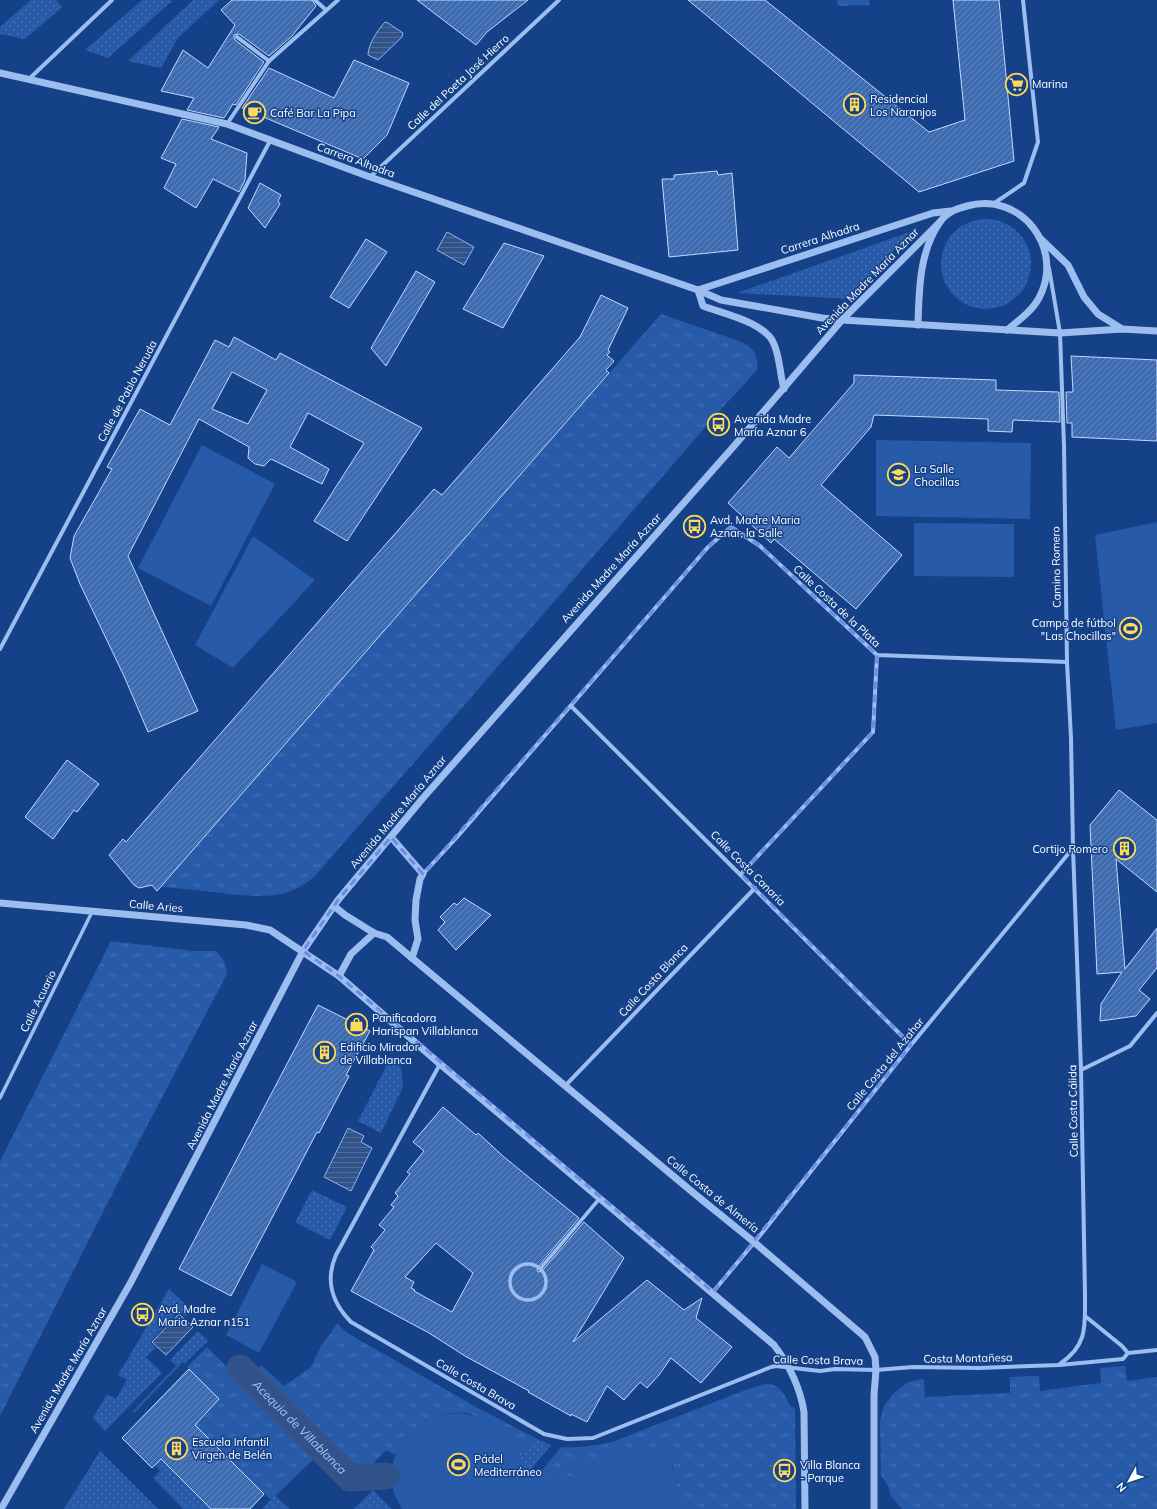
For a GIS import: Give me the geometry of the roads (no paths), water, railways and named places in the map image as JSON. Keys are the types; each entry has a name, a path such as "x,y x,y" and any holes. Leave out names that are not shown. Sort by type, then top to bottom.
{"street":[{"path":"29,79 112,0"},
{"path":"315,0 326,10"},
{"path":"227,124 269,61 338,0"},
{"name":"Calle del Poeta José Hierro","path":"370,177 559,0"},
{"path":"993,204 1024,183 1038,142 1023,0"},
{"path":"237,37 269,61"},
{"name":"Carrera Alhadra","path":"0,73 227,124 370,177 698,290 721,300 822,318 842,320 1060,333 1122,329 1157,331"},
{"name":"Calle de Pablo Neruda","path":"0,649 270,141"},
{"name":"Carrera Alhadra","path":"698,290 932,213 951,211 974,204 993,204 1022,215 1041,238 1068,265 1084,297 1098,314 1122,329"},
{"name":"Carrera Alhadra","path":"918,325 922,268 933,234 940,222 951,211"},
{"name":"Avenida Madre María Aznar","path":"1,1509 131,1282 303,951 334,906 423,798 784,389 842,320 940,222"},
{"name":"Carrera Alhadra","path":"1007,330 1024,316 1039,299 1046,283 1047,258 1041,238"},
{"name":"Camino Romero","path":"1047,258 1060,333 1064,446 1066,662 1071,738 1073,848"},
{"path":"698,290 703,306 764,330 776,349 784,389"},
{"name":"Calle Costa de la Plata","path":"571,706 708,547 731,527 760,546 877,655 1066,662"},
{"path":"741,874 874,732 877,655"},
{"path":"412,958 418,939 415,911 418,889 423,874 571,706"},
{"name":"Calle Costa Canaria","path":"571,706 912,1045"},
{"path":"391,837 423,874"},
{"name":"Calle Costa del Azahar","path":"713,1292 1073,848"},
{"name":"Calle Costa Cálida","path":"1059,1365 1071,1357 1078,1348 1085,1325 1081,1070 1073,848"},
{"name":"Calle Costa Blanca","path":"565,1086 755,888"},
{"name":"Calle Aries","path":"0,903 246,925 270,930 303,951"},
{"name":"Calle Costa de Almería","path":"334,906 345,915 374,933 387,937 866,1336 875,1357 876,1370 874,1395 874,1509"},
{"name":"Calle Acuario","path":"0,1098 92,912"},
{"path":"339,976 351,954 374,933"},
{"path":"303,951 339,976 440,1064 713,1292 774,1345 790,1368 802,1397 804,1412 805,1509"},
{"path":"1081,1070 1130,1046 1157,1013"},
{"name":"Calle Costa Brava","path":"440,1064 332,1262 330,1281 333,1296 337,1304 351,1322 544,1434 567,1439 593,1438 771,1367 820,1371 835,1368 876,1370"},
{"path":"540,1269 600,1198"},
{"path":"523,1265 536,1266 540,1269 544,1273 546,1284 542,1294 532,1300 527,1301 520,1299 510,1284 510,1278 513,1272 518,1267 523,1265"},
{"path":"1085,1316 1122,1346 1128,1353"},
{"name":"Costa Montañesa","path":"876,1370 913,1367 979,1368 1059,1365 1123,1359 1128,1353 1157,1350"}],"waterway":[{"name":"Acequia de Villablanca","path":"240,1368 350,1478 386,1476"}],"place":[{"name":"Marina","path":"1016,84"},
{"name":"Residencial Los Naranjos","path":"854,105"},
{"name":"Café Bar La Pipa","path":"255,113"},
{"name":"Avenida Madre María Aznar 6","path":"718,425"},
{"name":"La Salle Chocillas","path":"899,475"},
{"name":"Avd. Madre Maria Aznar, la Salle","path":"695,526"},
{"name":"Campo de fútbol \"Las Chocillas\"","path":"1131,629"},
{"name":"Cortijo Romero","path":"1124,849"},
{"name":"Panificadora Harispan Villablanca","path":"356,1024"},
{"name":"Edificio Mirador de Villablanca","path":"325,1053"},
{"name":"Avd. Madre Maria Aznar n151","path":"142,1315"},
{"name":"Escuela Infantil Virgen de Belén","path":"176,1448"},
{"name":"Pádel Mediterráneo","path":"458,1465"},
{"name":"Villa Blanca - Parque","path":"785,1471"}]}
